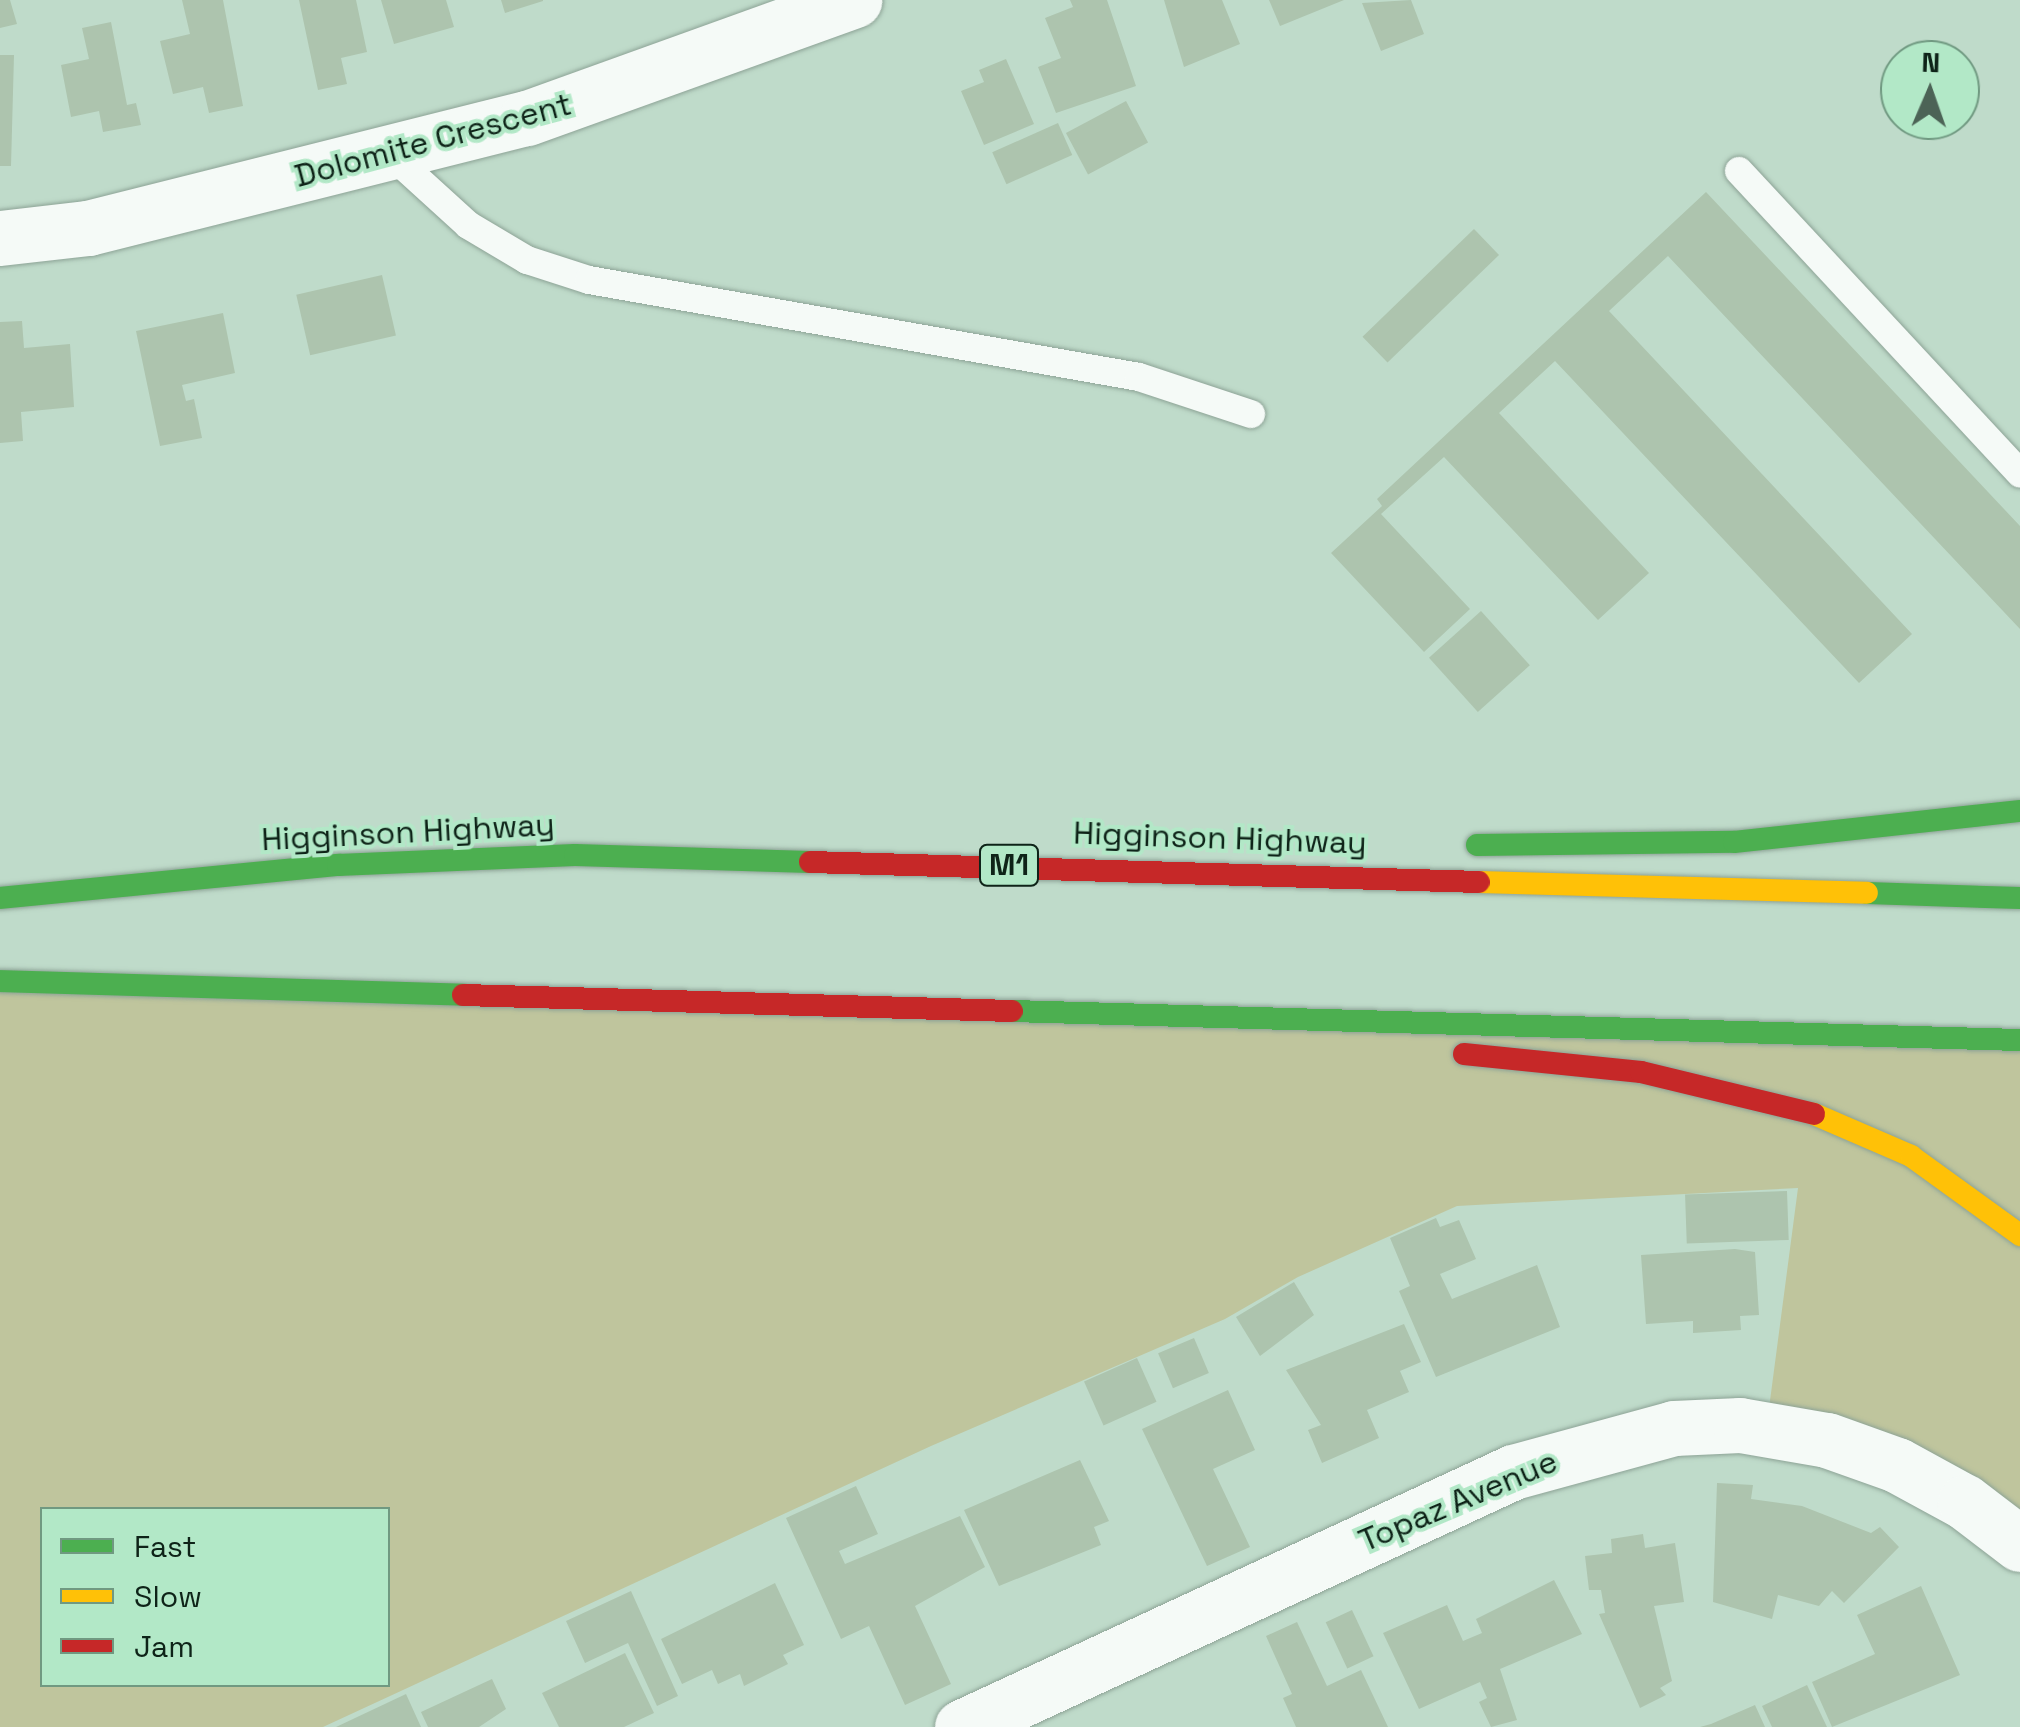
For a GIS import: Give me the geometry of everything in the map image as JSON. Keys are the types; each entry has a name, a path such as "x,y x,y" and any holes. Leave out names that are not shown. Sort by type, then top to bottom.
{"highway":[{"path":"1452,846 1734,842 2020,810"},
{"path":"1200,869 1348,854"},
{"name":"Higginson Highway","path":"0,898 338,865 575,855 1200,869 2020,898"},
{"path":"0,981 1192,1012 2020,1040"},
{"path":"1192,1012 1449,1053 1641,1072 1782,1103 1842,1121 1911,1156 2020,1235"}],"street":[{"name":"Dolomite Crescent","path":"0,238 88,228 389,153 614,90 854,0"},
{"name":"Topaz Avenue","path":"962,1727 1512,1472 1674,1428 1740,1425 1826,1440 1898,1464 1965,1502 2020,1544"}],"lane":[{"path":"389,153 468,225 528,260 589,280 1140,377 1250,414"},
{"path":"1739,171 2020,474"}],"green space":[{"path":"0,984 2020,1043 2020,1547 1766,1431 1798,1188 1457,1206 1298,1277 1225,1319 931,1446 323,1727 0,1727"}],"building":[{"path":"0,0 10,0 17,24 0,28"},
{"path":"182,0 223,0 243,106 209,113 203,87 173,94 160,41 190,34"},
{"path":"299,0 356,0 367,52 341,58 347,84 318,90"},
{"path":"381,0 446,0 454,27 394,44"},
{"path":"501,0 543,0 543,1 505,13"},
{"path":"1070,0 1107,0 1136,86 1056,113 1038,67 1061,58 1045,18 1073,7"},
{"path":"1164,0 1222,0 1240,44 1184,67"},
{"path":"1269,0 1344,0 1280,26"},
{"path":"1411,0 1424,34 1381,51 1362,3"},
{"path":"111,22 127,105 136,103 141,125 103,132 99,111 71,117 61,65 89,59 82,28"},
{"path":"0,55 14,55 11,166 0,166"},
{"path":"1006,59 1034,124 984,145 961,91 984,82 979,70"},
{"path":"1126,101 1148,142 1088,174 1066,133"},
{"path":"1058,123 1072,155 1006,184 992,152"},
{"path":"1706,192 2020,526 2020,629 1668,256 1609,311 1912,634 1859,683 1555,361 1499,413 1649,573 1598,620 1444,457 1381,514 1470,609 1424,652 1331,553 1382,506 1377,499"},
{"path":"1474,229 1499,255 1388,363 1363,337"},
{"path":"382,275 396,335 310,355 296,295"},
{"path":"223,313 235,373 182,385 186,401 194,399 202,438 160,446 136,331"},
{"path":"22,321 24,348 70,344 74,407 21,412 23,441 0,443 0,322"},
{"path":"1481,611 1530,665 1478,712 1429,658"},
{"path":"1787,1191 1789,1240 1687,1244 1685,1195"},
{"path":"1436,1218 1440,1227 1459,1220 1476,1259 1440,1274 1452,1299 1537,1265 1560,1327 1436,1377 1399,1291 1410,1286 1390,1238"},
{"path":"1735,1249 1755,1252 1759,1315 1740,1316 1741,1330 1693,1333 1693,1321 1646,1324 1641,1255"},
{"path":"1294,1282 1314,1315 1260,1356 1236,1317"},
{"path":"1404,1324 1421,1362 1400,1371 1409,1392 1367,1410 1379,1438 1322,1463 1308,1430 1321,1425 1286,1370"},
{"path":"1194,1338 1209,1373 1173,1388 1158,1353"},
{"path":"1137,1358 1157,1402 1104,1425 1084,1382"},
{"path":"1228,1390 1255,1450 1213,1469 1250,1547 1207,1566 1142,1429"},
{"path":"1080,1460 1109,1521 1094,1527 1101,1545 999,1586 964,1510"},
{"path":"1717,1483 1753,1485 1751,1499 1802,1506 1871,1533 1880,1527 1899,1547 1844,1603 1832,1591 1819,1606 1778,1595 1772,1619 1713,1602"},
{"path":"856,1486 878,1534 839,1551 845,1564 960,1516 985,1567 915,1606 951,1684 905,1705 869,1626 841,1639 786,1518"},
{"path":"1643,1534 1645,1548 1675,1543 1684,1602 1654,1606 1672,1681 1660,1688 1666,1695 1640,1708 1599,1614 1605,1613 1601,1590 1589,1590 1585,1556 1612,1553 1611,1539"},
{"path":"1554,1580 1582,1634 1500,1669 1517,1720 1491,1727 1479,1702 1487,1698 1480,1682 1419,1709 1383,1633 1447,1605 1463,1641 1482,1633 1476,1619"},
{"path":"775,1583 804,1645 783,1655 788,1664 744,1686 740,1674 718,1684 712,1670 682,1684 661,1639"},
{"path":"1921,1586 1960,1675 1832,1727 1812,1682 1875,1654 1857,1615"},
{"path":"631,1591 678,1696 657,1706 628,1643 585,1663 566,1621"},
{"path":"1352,1610 1374,1656 1347,1668 1326,1622"},
{"path":"1297,1622 1327,1686 1361,1670 1388,1727 1296,1727 1283,1698 1292,1694 1266,1636"},
{"path":"625,1653 654,1713 624,1727 559,1727 542,1693"},
{"path":"492,1679 506,1709 479,1727 428,1727 421,1712"},
{"path":"1807,1685 1827,1727 1772,1727 1762,1706"},
{"path":"406,1694 421,1727 336,1727"},
{"path":"1755,1705 1765,1727 1700,1727 1711,1724"}],"traffic: fast":[{"path":"1477,845 1734,842 2020,811"},
{"path":"0,898 338,865 575,855 810,862"},
{"path":"1867,893 2020,898"},
{"path":"0,981 463,995"},
{"path":"1012,1011 2020,1040"}],"traffic: slow":[{"path":"1479,882 1867,893"},
{"path":"1814,1114 1911,1156 2020,1235"}],"traffic: jam":[{"path":"810,862 1479,882"},
{"path":"463,995 1012,1011"},
{"path":"1464,1054 1641,1072 1814,1114"}]}
